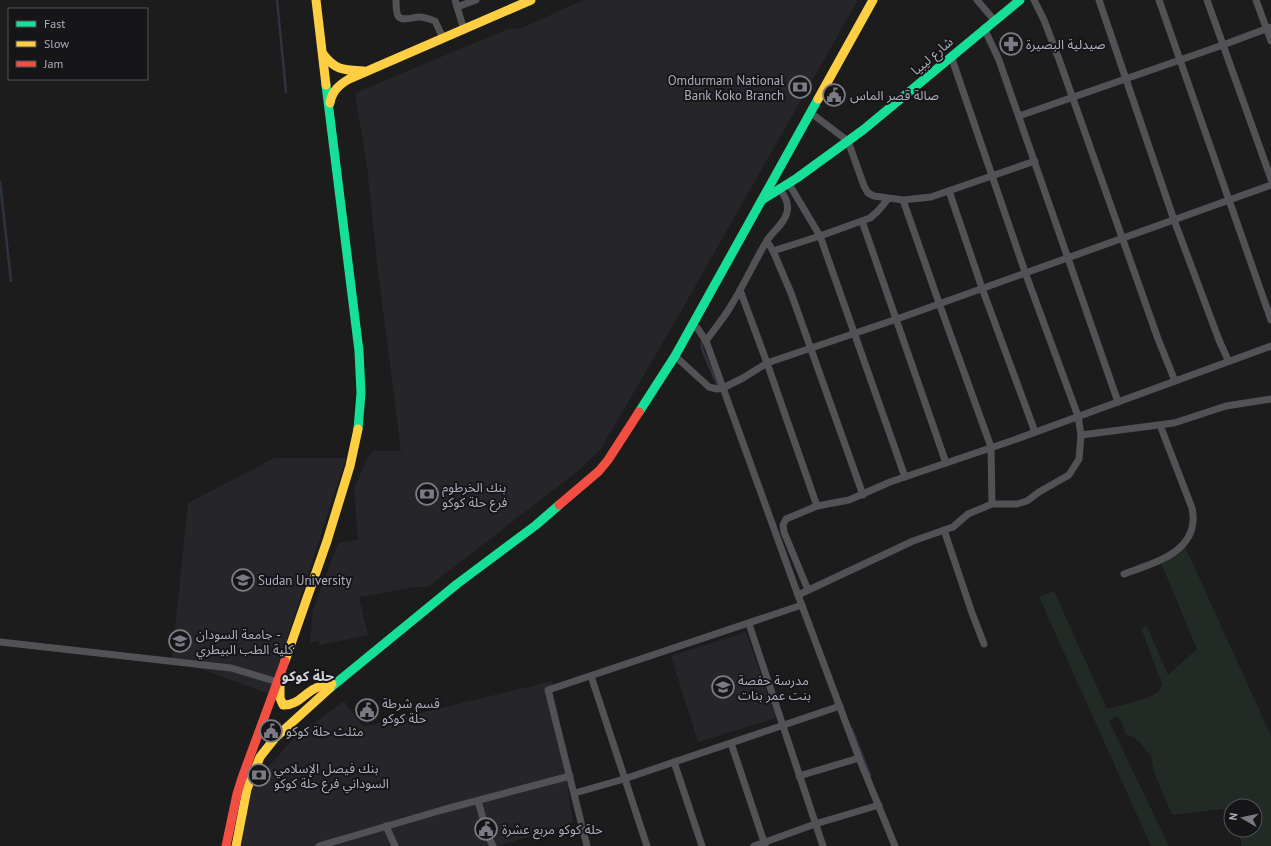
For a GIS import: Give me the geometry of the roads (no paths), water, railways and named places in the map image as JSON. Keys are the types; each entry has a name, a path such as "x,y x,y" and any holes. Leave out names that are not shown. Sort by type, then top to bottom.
{"main road":[{"path":"226,846 240,783 282,672 328,542 356,446 360,423 361,382 358,340 316,0"},
{"path":"330,109 332,96 338,86 366,71 464,30 530,0"},
{"path":"236,846 245,798 251,778 261,756 275,739 319,696 457,584 536,525 598,471 608,460 675,356 873,0"},
{"name":"شارع ليبيا","path":"762,200 789,184 848,141 1020,0"},
{"path":"323,54 328,62 339,69 366,71"},
{"path":"282,672 280,698 283,705 286,706 296,702 317,688 334,684"}],"street":[{"path":"396,0 398,15 400,18 423,18 435,20 443,38"},
{"path":"464,30 456,4 476,0"},
{"path":"977,0 994,20"},
{"path":"1034,0 1044,20 1158,339 1175,381"},
{"path":"1099,0 1174,220 1228,360"},
{"path":"1159,0 1230,199 1271,320"},
{"path":"1207,0 1271,178"},
{"path":"1256,0 1269,28 1271,41"},
{"path":"984,28 999,60 1118,402"},
{"path":"1019,116 1269,28"},
{"path":"798,595 913,541 953,527 968,514 992,504 1017,504 1027,502 1039,492 1069,475 1079,459 1081,435 1078,416 1025,272 951,56"},
{"path":"811,113 848,141 864,186 868,193 874,196 903,200 931,197 1035,161"},
{"path":"789,184 820,236 905,477"},
{"path":"675,356 709,387 717,389 723,388 768,363 897,319 1271,185"},
{"path":"706,341 726,314 772,233 784,220 787,213 788,204 785,196 780,190"},
{"path":"949,192 982,288 1035,432"},
{"path":"773,250 820,236 870,218 878,211 888,198"},
{"path":"903,200 991,447 992,504"},
{"path":"862,221 946,463"},
{"path":"767,241 773,250 791,293 863,495"},
{"path":"740,290 768,363 817,506"},
{"path":"693,324 706,341 859,758 895,846"},
{"path":"808,590 784,532 783,525 786,519 817,506 849,500 905,477 1035,432 1228,360 1271,346"},
{"path":"1081,435 1183,421 1226,406 1271,399"},
{"path":"1124,574 1165,558 1179,549 1193,527 1194,517 1192,508 1160,425"},
{"path":"944,530 984,644"},
{"path":"587,846 548,690 802,605"},
{"path":"749,624 823,846"},
{"path":"0,642 230,668 278,682"},
{"path":"591,676 646,846"},
{"path":"575,794 624,779 840,706"},
{"path":"731,743 765,844"},
{"path":"799,776 859,758"},
{"path":"674,762 702,846"},
{"path":"319,846 332,844 386,826 570,776"},
{"path":"478,801 488,836 493,846"},
{"path":"754,846 765,844 816,824 879,805"},
{"path":"386,826 395,846"}],"waterway":[{"path":"277,0 286,92"},
{"path":"0,182 11,281"},
{"path":"702,340 702,349 717,384"},
{"path":"852,729 870,775"}],"place":[{"name":"صيدلية البصيرة","path":"1011,44"},
{"name":"Omdurmam National Bank Koko Branch","path":"800,87"},
{"name":"صالة قصر الماس","path":"834,95"},
{"name":"بنك الخرطوم فرع حلة كوكو","path":"427,494"},
{"name":"Sudan University","path":"243,580"},
{"name":"جامعة السودان - كلية الطب البيطري","path":"180,641"},
{"name":"مدرسة حفصة بنت عمر بنات","path":"723,687"},
{"name":"قسم شرطة حلة كوكو","path":"367,710"},
{"name":"مثلث حلة كوكو","path":"271,731"},
{"name":"بنك فيصل الإسلامي السوداني فرع حلة كوكو","path":"259,775"},
{"name":"حلة كوكو مربع عشرة","path":"486,829"}],"district":[{"name":"حلة كوكو","path":"308,676"}]}
